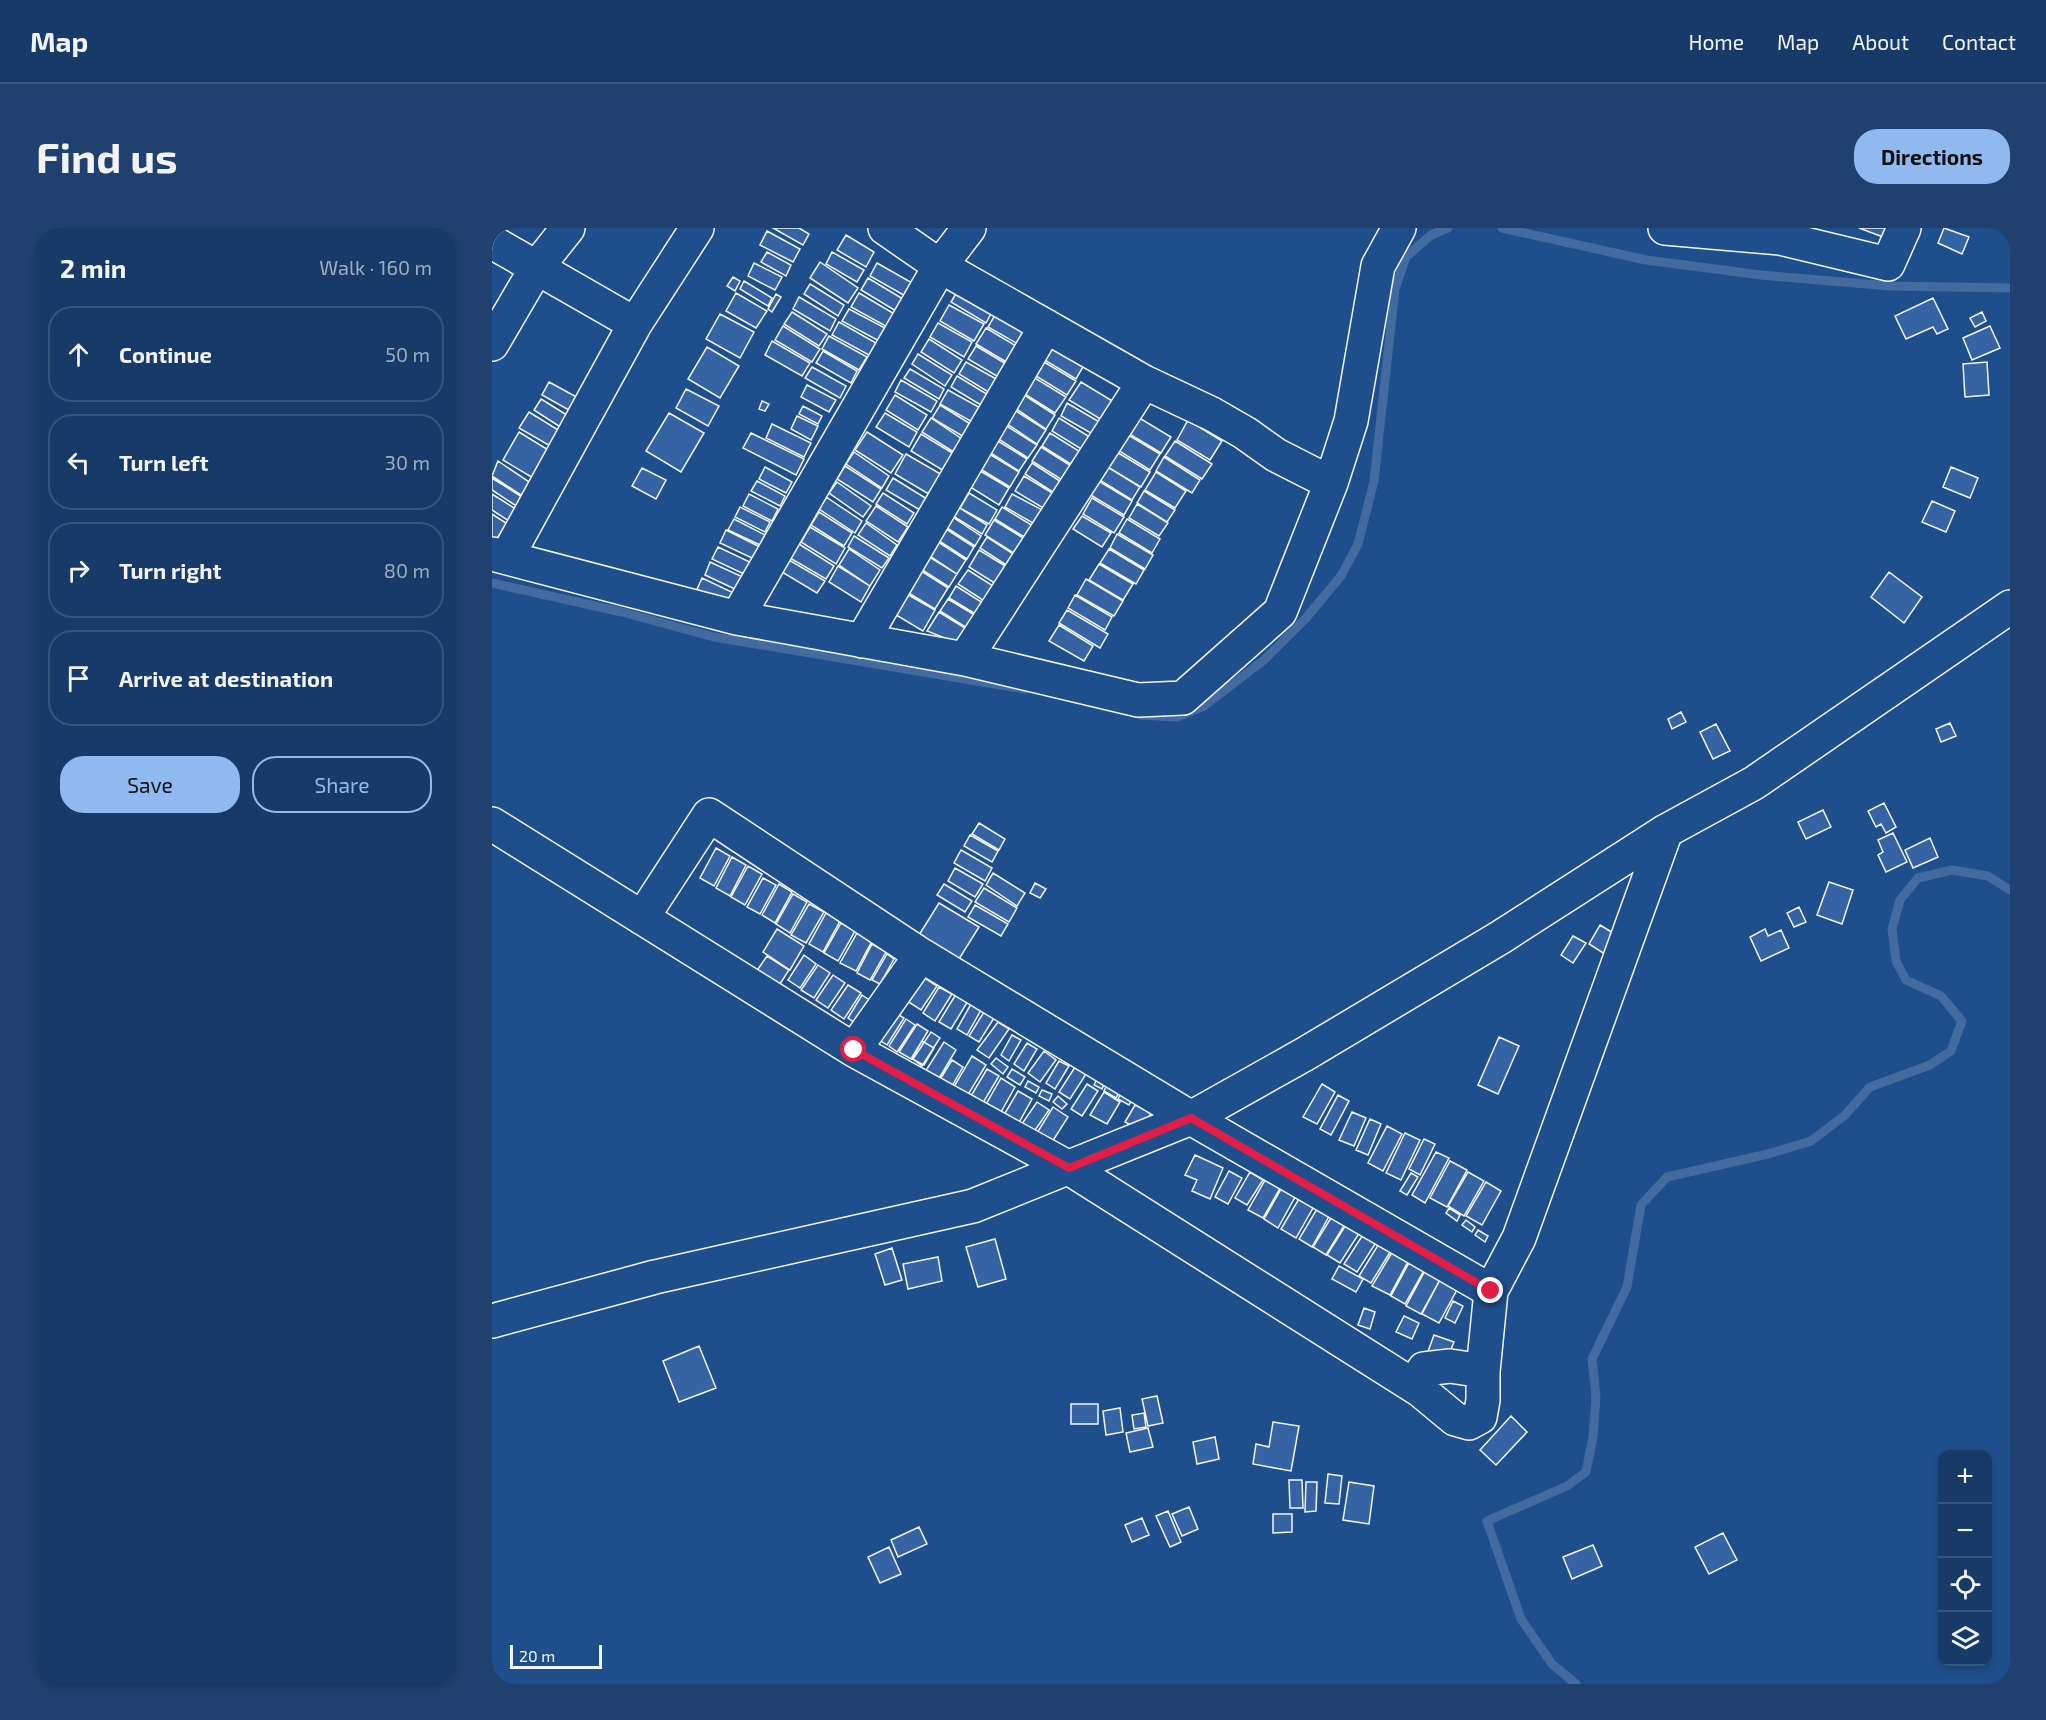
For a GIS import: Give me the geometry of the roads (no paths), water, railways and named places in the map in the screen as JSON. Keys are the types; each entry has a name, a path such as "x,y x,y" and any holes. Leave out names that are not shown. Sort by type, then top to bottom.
{"street":[{"path":"492,344 537,267 568,228"},
{"path":"697,228 635,324 500,556 737,618 965,659 1138,700 1183,698 1280,612 1331,483 1351,421 1378,266 1399,228"},
{"path":"885,228 940,266 1144,382 1212,414 1245,433 1276,455 1331,483"},
{"path":"737,618 940,266 969,228"},
{"path":"1665,228 1782,233 1888,264 1904,228"},
{"path":"492,242 635,324"},
{"path":"862,641 1046,326"},
{"path":"965,659 1144,382"},
{"path":"492,1321 655,1277 973,1206 1191,1118 1315,1049 1501,937 1666,831 1754,783 2010,607"},
{"path":"642,918 709,815 921,955 1191,1118 1491,1291"},
{"path":"492,824 854,1050 1069,1168 1420,1390 1455,1419 1469,1423 1480,1417 1484,1400 1483,1371 1491,1291 1519,1238 1666,831"},
{"path":"854,1050 921,955"},
{"path":"1420,1390 1419,1377 1424,1369 1450,1366 1483,1371"}],"waterway":[{"path":"1140,715 1177,717 1204,706 1264,660 1306,618 1341,576 1358,544 1374,481 1395,289 1406,257 1431,235 1448,228"},
{"path":"1502,228 1646,260 1761,275 1890,286 2010,288"},
{"path":"492,583 622,612 714,637 1025,689"},
{"path":"1576,1684 1552,1664 1521,1619 1487,1521 1567,1486 1586,1472 1593,1437 1596,1397 1592,1359 1627,1287 1641,1205 1667,1177 1768,1154 1811,1141 1844,1116 1870,1087 1930,1065 1951,1051 1962,1021 1941,996 1906,980 1896,961 1892,929 1900,900 1918,878 1952,870 1988,876 2010,890"}]}
